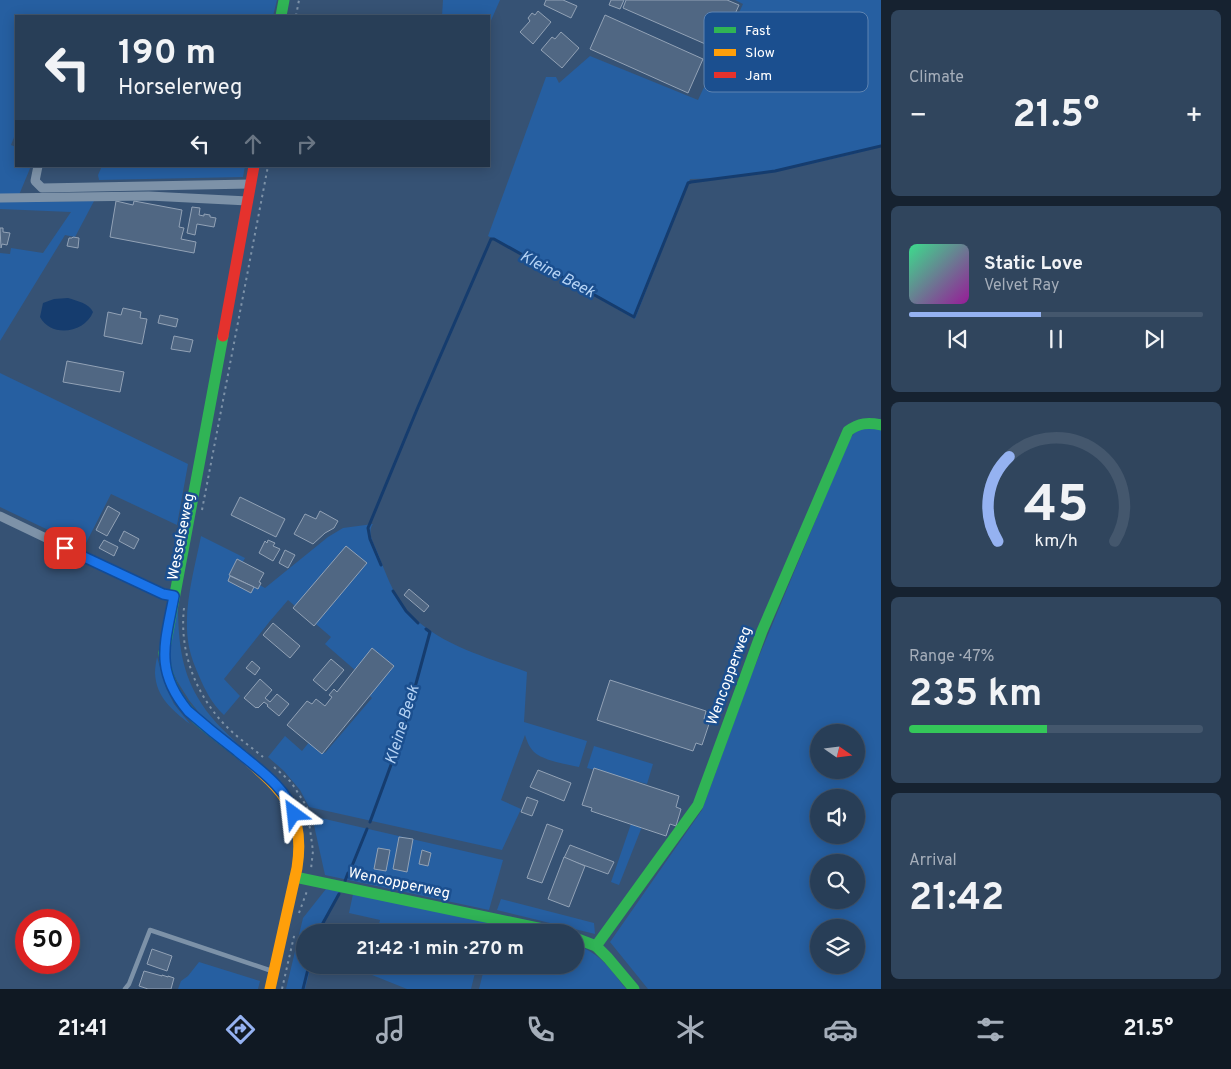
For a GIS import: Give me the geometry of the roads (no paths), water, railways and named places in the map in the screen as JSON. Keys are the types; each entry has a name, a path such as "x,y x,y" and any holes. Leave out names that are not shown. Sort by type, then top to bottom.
{"street":[{"path":"281,15 284,0"},
{"path":"38,167 35,182 42,188 251,184"},
{"name":"Wesselseweg","path":"254,167 164,653 167,675 180,702 188,711 267,776 279,788 294,810 300,836 299,851 270,989"},
{"path":"0,198 149,196 248,201"},
{"name":"Wencopperweg","path":"596,946 698,805 762,631 848,431 856,425 868,423 881,425"},
{"path":"0,516 163,594 174,596"},
{"name":"Wencopperweg","path":"295,877 518,924"},
{"path":"584,941 596,946 634,989"}],"lane":[{"path":"125,989 129,984 150,930 274,972"}],"waterway":[{"name":"Kleine Beek","path":"381,565 370,539 368,528 491,239 634,317 688,183 775,171 881,146"},
{"name":"Kleine Beek","path":"393,591 406,611 418,623"},
{"name":"Kleine Beek","path":"370,822 402,735 430,632 426,629"},
{"name":"Kleine Beek","path":"352,866 367,829"},
{"name":"Kleine Beek","path":"345,881 348,873"},
{"name":"Kleine Beek","path":"322,924 339,894"},
{"name":"Kleine Beek","path":"303,989 307,974"}]}
